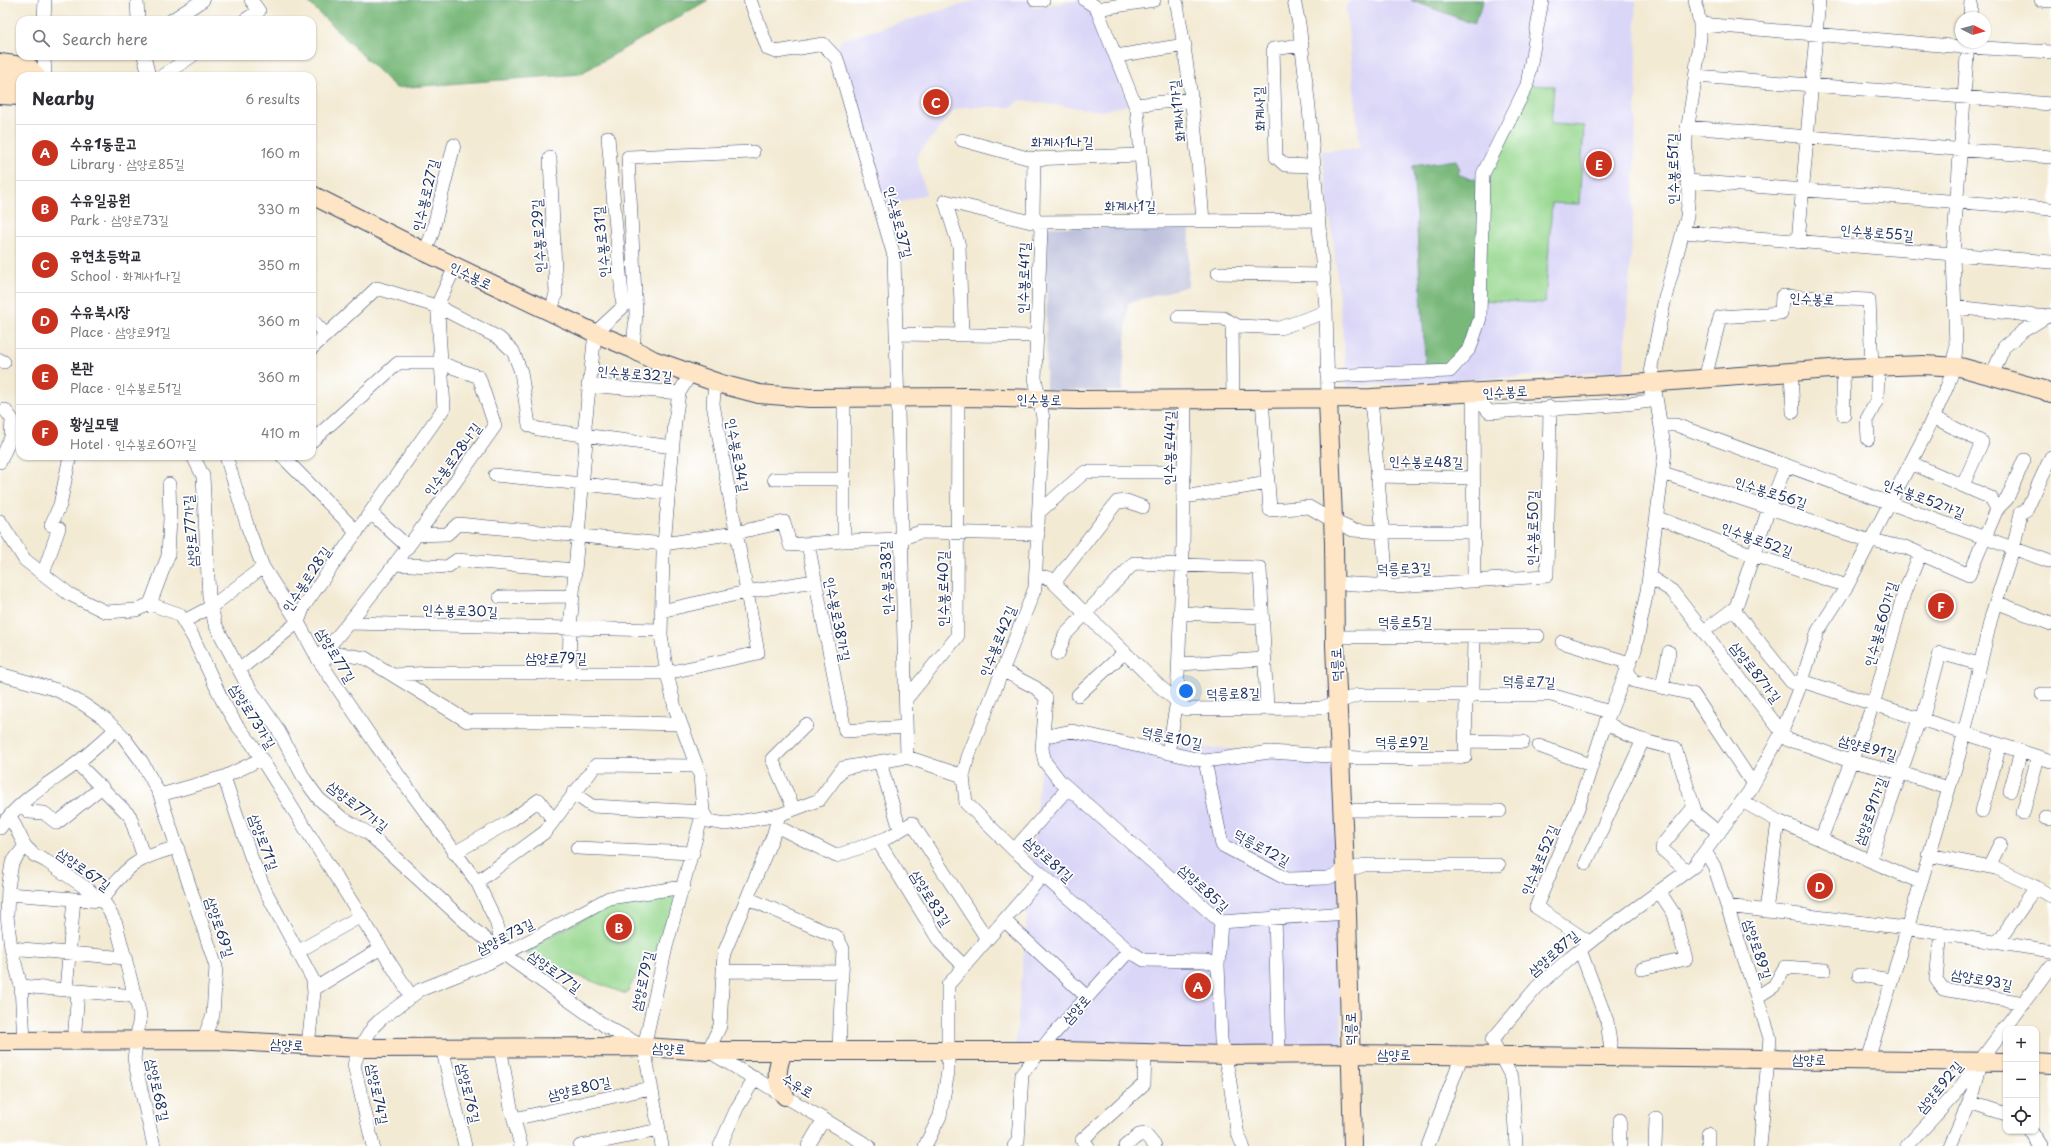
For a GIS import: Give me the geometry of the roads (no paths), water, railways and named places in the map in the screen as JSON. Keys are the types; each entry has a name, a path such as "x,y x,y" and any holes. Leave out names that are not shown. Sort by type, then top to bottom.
{"main road":[{"path":"0,63 29,67 33,72"},
{"path":"0,80 16,81"},
{"path":"0,95 16,96"},
{"name":"인수봉로","path":"316,199 455,267 595,333 633,349 653,360 715,382 759,394 810,398 958,397 1185,400 1371,398 1653,383 1843,368 1923,365 1954,366 2044,390 2051,394"},
{"name":"덕릉로","path":"1328,399 1333,521 1335,637 1347,913 1353,1146"},
{"name":"삼양로","path":"0,1041 203,1040 360,1048 644,1047 708,1051 947,1050 1226,1055 1350,1054 2003,1062"},
{"path":"784,1050 780,1059 777,1075 780,1090 785,1096"},
{"path":"2039,1063 2051,1064"}],"street":[{"path":"44,16 45,0"},
{"path":"137,0 138,16"},
{"path":"178,16 203,0"},
{"path":"251,0 259,11 251,16"},
{"name":"인수봉로37길","path":"750,0 768,49 777,52 823,44 837,60 894,256 897,398"},
{"path":"1035,0 1043,0"},
{"path":"1085,0 1096,9 1135,105 1147,221"},
{"path":"1096,9 1154,0"},
{"name":"화계사1가길","path":"1176,0 1185,45 1192,100 1203,221"},
{"path":"1294,0 1302,45 1314,166 1326,312 1328,399"},
{"path":"1327,376 1450,371 1470,348 1480,318 1484,174 1527,85 1542,0"},
{"name":"인수봉로51길","path":"1653,383 1650,367 1687,217 1689,190 1685,167 1688,127 1696,76 1700,24 1695,0"},
{"path":"1798,242 1819,0"},
{"path":"1970,12 1971,0"},
{"path":"2041,0 2051,1"},
{"path":"1700,24 1955,44"},
{"path":"1116,56 1185,45"},
{"name":"화계사길","path":"1302,45 1273,49 1276,157 1285,165 1314,166"},
{"path":"1991,47 2051,52"},
{"path":"1802,681 1818,631 1847,586 1891,502 1947,388 1954,366 1956,347 1953,254 1968,48"},
{"path":"44,60 45,72"},
{"path":"145,60 148,72"},
{"path":"168,72 186,60"},
{"path":"1696,76 2051,104"},
{"path":"1135,105 1192,100"},
{"path":"1688,127 2051,157"},
{"name":"인수봉로31길","path":"595,333 623,307 608,136"},
{"name":"화계사1나길","path":"962,140 1034,158 1140,155"},
{"name":"인수봉로27길","path":"425,252 432,234 454,145"},
{"path":"633,349 636,314 628,158 754,152"},
{"name":"인수봉로29길","path":"550,158 556,293 551,312"},
{"name":"인수봉로41길","path":"1034,158 1033,215 1040,229 1035,378 1038,399"},
{"path":"1688,181 2051,209"},
{"name":"화계사1길","path":"962,335 959,246 945,201 1031,222 1318,220"},
{"name":"인수봉로55길","path":"1683,232 2051,262"},
{"name":"인수봉로28길","path":"239,670 298,622 304,606 371,514 444,408 439,307 440,299 455,267"},
{"path":"1218,273 1323,276"},
{"path":"316,344 377,288 439,307 499,338 513,351 521,372 529,425 538,429 585,434 673,447"},
{"name":"인수봉로","path":"1705,379 1720,317 1781,313 1782,296 1869,300 1877,400 1867,419 1868,439"},
{"path":"1954,307 2049,316"},
{"path":"1178,317 1223,318 1238,326 1280,328 1326,312"},
{"path":"1992,375 2004,347 2023,331 2049,316"},
{"path":"1232,323 1233,399"},
{"path":"316,324 326,335"},
{"path":"569,672 570,629 582,485 588,385 595,333"},
{"path":"896,334 1037,336"},
{"path":"316,437 398,363 441,363"},
{"name":"인수봉로28나길","path":"318,659 417,535 495,426 479,376 441,363"},
{"path":"1843,368 1844,415"},
{"path":"1791,372 1793,412"},
{"name":"인수봉로32길","path":"666,673 661,630 664,544 679,393 690,373"},
{"name":"인수봉로34길","path":"666,673 758,653 735,533 713,404 715,382"},
{"path":"1473,392 1489,412 1550,407 1617,406 1650,401 1653,383"},
{"name":"인수봉로52길","path":"1585,946 1536,907 1578,808 1608,717 1635,650 1650,577 1665,452 1662,425 1653,383"},
{"name":"인수봉로32길","path":"588,385 679,393"},
{"name":"인수봉로","path":"1473,392 1474,581"},
{"name":"인수봉로40길","path":"906,699 957,637 958,397"},
{"path":"844,398 844,541"},
{"name":"인수봉로38길","path":"897,398 907,757"},
{"name":"인수봉로48길","path":"1371,398 1385,586"},
{"name":"인수봉로42길","path":"963,776 968,757 1035,588 1043,418 1038,399"},
{"path":"1262,399 1270,510 1309,507 1333,521 1353,530 1382,532 1474,532"},
{"name":"인수봉로44길","path":"1168,753 1177,701 1179,664 1183,565 1185,400"},
{"name":"인수봉로50길","path":"1474,581 1547,576 1550,407"},
{"path":"0,462 11,437 12,419 5,410"},
{"path":"1933,417 1982,442 1963,485"},
{"name":"인수봉로52가길","path":"1662,425 1676,425 1891,502 1985,539 2051,562"},
{"path":"1868,1060 1964,734 1979,664 1996,602 2013,549 2021,513 2027,508 2051,456"},
{"path":"43,574 59,528 51,525 60,505 69,460"},
{"name":"삼양로77가길","path":"195,460 203,476 211,607 215,624 246,683 277,728 305,780 319,799 342,818 368,833 472,928 505,955"},
{"name":"삼양로77길","path":"227,460 263,567 298,622 318,659 377,746 476,882 496,921 505,955 605,1026 644,1047"},
{"path":"291,460 357,532"},
{"name":"인수봉로56길","path":"1663,473 1870,540 1883,541 1898,547 1905,546 1969,575 1997,509 2007,499 2024,460"},
{"path":"1911,463 1991,498 1997,509"},
{"path":"1704,631 1736,607 1769,508 1786,465"},
{"path":"1039,512 1085,472 1184,472"},
{"path":"495,476 669,494"},
{"name":"인수봉로48길","path":"1377,476 1473,478"},
{"path":"774,479 844,479"},
{"name":"인수봉로44길","path":"1184,497 1268,483"},
{"path":"150,604 168,556 170,518 169,484"},
{"path":"1054,583 1117,502 1127,500 1143,507"},
{"path":"371,514 408,546"},
{"name":"인수봉로52길","path":"1658,518 1754,555 1847,586"},
{"path":"0,521 25,560 70,594 106,612 136,610 150,604 179,614 184,621 211,607 263,567"},
{"path":"417,535 447,534 458,524 664,544 735,533 784,522 790,545 901,539"},
{"name":"인수봉로40길","path":"901,539 920,532 1038,534"},
{"name":"인수봉로38가길","path":"808,544 814,581 845,731 906,727"},
{"name":"인수봉로60가길","path":"1852,761 1873,705 1904,593 1920,554"},
{"path":"394,564 447,567 457,560 575,570"},
{"path":"1058,654 1065,636 1134,563 1260,568 1265,659 1179,664"},
{"name":"덕릉로8길","path":"1036,576 1048,578 1054,583 1158,685 1186,709 1321,708 1338,702"},
{"name":"삼양로87가길","path":"1650,577 1672,591 1782,732"},
{"path":"661,611 746,592 814,581"},
{"name":"덕릉로3길","path":"1334,584 1385,586 1474,581"},
{"name":"인수봉로30길","path":"500,596 573,596"},
{"path":"1996,602 2051,624"},
{"path":"1733,609 1792,683 1802,681 1922,721 2051,761"},
{"path":"1181,612 1262,617"},
{"name":"삼양로73가길","path":"184,621 223,702 412,996"},
{"name":"인수봉로30길","path":"349,622 570,629 661,630"},
{"name":"덕릉로5길","path":"1335,637 1538,636"},
{"path":"1474,637 1473,688 1466,702 1465,741 1523,742"},
{"path":"1562,642 1623,661 1634,681 1693,694 1753,784"},
{"path":"1078,695 1125,652"},
{"path":"1662,687 1669,652"},
{"path":"1901,773 1917,726 1922,721 1940,653 1979,664"},
{"path":"318,659 341,654 365,658 467,721 681,724"},
{"name":"덕릉로8길","path":"1265,659 1267,708"},
{"name":"삼양로85길","path":"1002,670 1036,688 1046,698 1042,749 1044,762 1068,788 1221,922 1218,964 1221,1040 1226,1055"},
{"name":"삼양로79길","path":"393,675 433,673 569,672 666,673 675,708 700,775 703,812 684,888 666,948 644,1047"},
{"name":"삼양로69길","path":"0,674 57,690 83,704 116,729 142,762 160,795 216,967 213,1015 203,1040"},
{"name":"삼양로87길","path":"1502,1056 1492,1040 1537,987 1585,946 1694,866 1753,784 1782,732 1802,681"},
{"name":"덕릉로7길","path":"1338,702 1358,695 1550,695 1608,717"},
{"path":"1608,717 1613,727 1652,744 1675,748 1696,814 1719,833"},
{"path":"794,809 772,759 806,725"},
{"path":"0,828 20,804 77,763 116,729"},
{"name":"덕릉로10길","path":"1047,736 1072,731 1205,761 1270,752 1340,756"},
{"name":"삼양로91길","path":"1782,732 1788,740 1852,761 1901,773 1948,788"},
{"path":"1586,863 1643,740"},
{"name":"덕릉로9길","path":"1340,756 1359,758 1465,757 1465,741"},
{"path":"1982,811 2000,745"},
{"path":"1539,746 1592,766"},
{"path":"2010,791 2021,751"},
{"path":"573,793 592,806 703,812 708,820 726,824 778,820 794,809 819,800 843,768 907,757 963,776"},
{"path":"2023,813 2038,757"},
{"path":"160,795 224,777 261,759"},
{"name":"덕릉로12길","path":"1205,761 1222,845 1287,879 1327,878 1345,871"},
{"path":"1821,839 1852,761"},
{"path":"778,820 836,856 878,841 900,830 880,762"},
{"path":"77,763 130,816 144,858"},
{"path":"476,882 545,832 573,793 596,765 697,766"},
{"name":"삼양로91가길","path":"1870,860 1901,773"},
{"name":"삼양로81길","path":"963,776 966,803 1014,850 1129,951 1144,960 1206,962 1218,964"},
{"name":"삼양로71길","path":"224,777 251,857 266,892 296,952 313,980 314,989 308,1045"},
{"path":"20,804 29,812 44,813 57,823 102,787"},
{"path":"1014,850 1068,788"},
{"path":"454,853 509,822 539,800 553,820"},
{"name":"삼양로91가길","path":"1742,801 1778,821 1920,882"},
{"path":"1687,871 1662,849 1663,844 1694,807"},
{"path":"1342,810 1500,811"},
{"name":"삼양로67길","path":"10,816 25,846 34,855 46,860 89,890 106,905 116,924 140,1015 137,1040"},
{"path":"708,1051 720,1026 724,953 778,820"},
{"path":"1766,911 1778,821"},
{"name":"삼양로83길","path":"900,830 912,823 987,939"},
{"name":"삼양로83길","path":"878,841 940,942 964,966"},
{"path":"1989,866 2000,844"},
{"path":"24,1041 21,986 11,948 7,916 12,863 25,846"},
{"path":"8,894 101,901 115,881 136,862 157,852 178,847"},
{"path":"577,848 693,853"},
{"name":"삼양로89길","path":"1705,851 1714,866 1770,1038 1760,1146"},
{"path":"1928,855 1996,868 2036,887 2051,896"},
{"path":"1345,871 1364,865 1499,865"},
{"path":"925,1146 940,1116 948,1072 948,985 1043,875"},
{"path":"1998,942 2036,887"},
{"name":"삼양로73길","path":"360,1048 373,1027 420,990 474,970 505,955 609,898 684,888"},
{"path":"1642,969 1686,959 1674,914 1659,892"},
{"path":"747,898 837,937 843,949 839,1050"},
{"path":"74,899 69,953 74,1041"},
{"path":"1727,906 1906,928 2051,951"},
{"path":"1221,922 1347,913"},
{"path":"296,952 361,916"},
{"path":"1275,918 1279,1055"},
{"path":"1004,920 1087,997"},
{"name":"삼양로93길","path":"1941,933 1936,979 1942,989 2024,1003"},
{"path":"1585,946 1607,1021 1611,1040 1612,1057"},
{"path":"11,948 126,958"},
{"path":"314,989 381,948"},
{"name":"삼양로","path":"1014,1146 1018,1141 1022,1074 1087,997 1129,951"},
{"name":"삼양로93길","path":"1981,1061 2051,966"},
{"path":"1757,997 1774,986 1785,967 1825,970"},
{"path":"723,971 842,972"},
{"path":"1859,975 1891,980"},
{"path":"21,986 135,996"},
{"name":"삼양로68길","path":"137,1040 134,1059 154,1146"},
{"name":"삼양로76길","path":"442,1047 464,1146"},
{"path":"500,1047 514,1119 521,1146"},
{"path":"644,1047 650,1088 662,1146"},
{"name":"삼양로74길","path":"360,1048 354,1065 373,1146"},
{"name":"수유로","path":"708,1051 869,1146"},
{"path":"1088,1146 1082,1140 1144,1084 1145,1053"},
{"path":"1226,1055 1237,1131 1243,1146"},
{"path":"1428,1146 1462,1055"},
{"path":"1502,1056 1512,1078 1516,1146"},
{"name":"삼양로92길","path":"1950,1146 1974,1091 1981,1061"},
{"name":"삼양로92길","path":"1907,1146 1956,1094 1981,1061"},
{"path":"720,1146 737,1108 755,1078"},
{"name":"삼양로80길","path":"514,1119 650,1088"},
{"path":"1969,1102 2003,1113"},
{"path":"808,1146 824,1119"},
{"path":"1620,1120 1620,1146"},
{"path":"1655,1146 1656,1120"},
{"path":"580,1146 659,1130"},
{"path":"1125,1146 1138,1135 1145,1134 1155,1146"},
{"path":"2033,1134 2041,1146"}],"place":[{"name":"유현초등학교","path":"936,102"},
{"name":"본관","path":"1599,164"},
{"name":"황실모텔","path":"1941,606"},
{"name":"수유북시장","path":"1820,886"},
{"name":"수유일공원","path":"619,927"},
{"name":"수유1동문고","path":"1198,986"}]}
